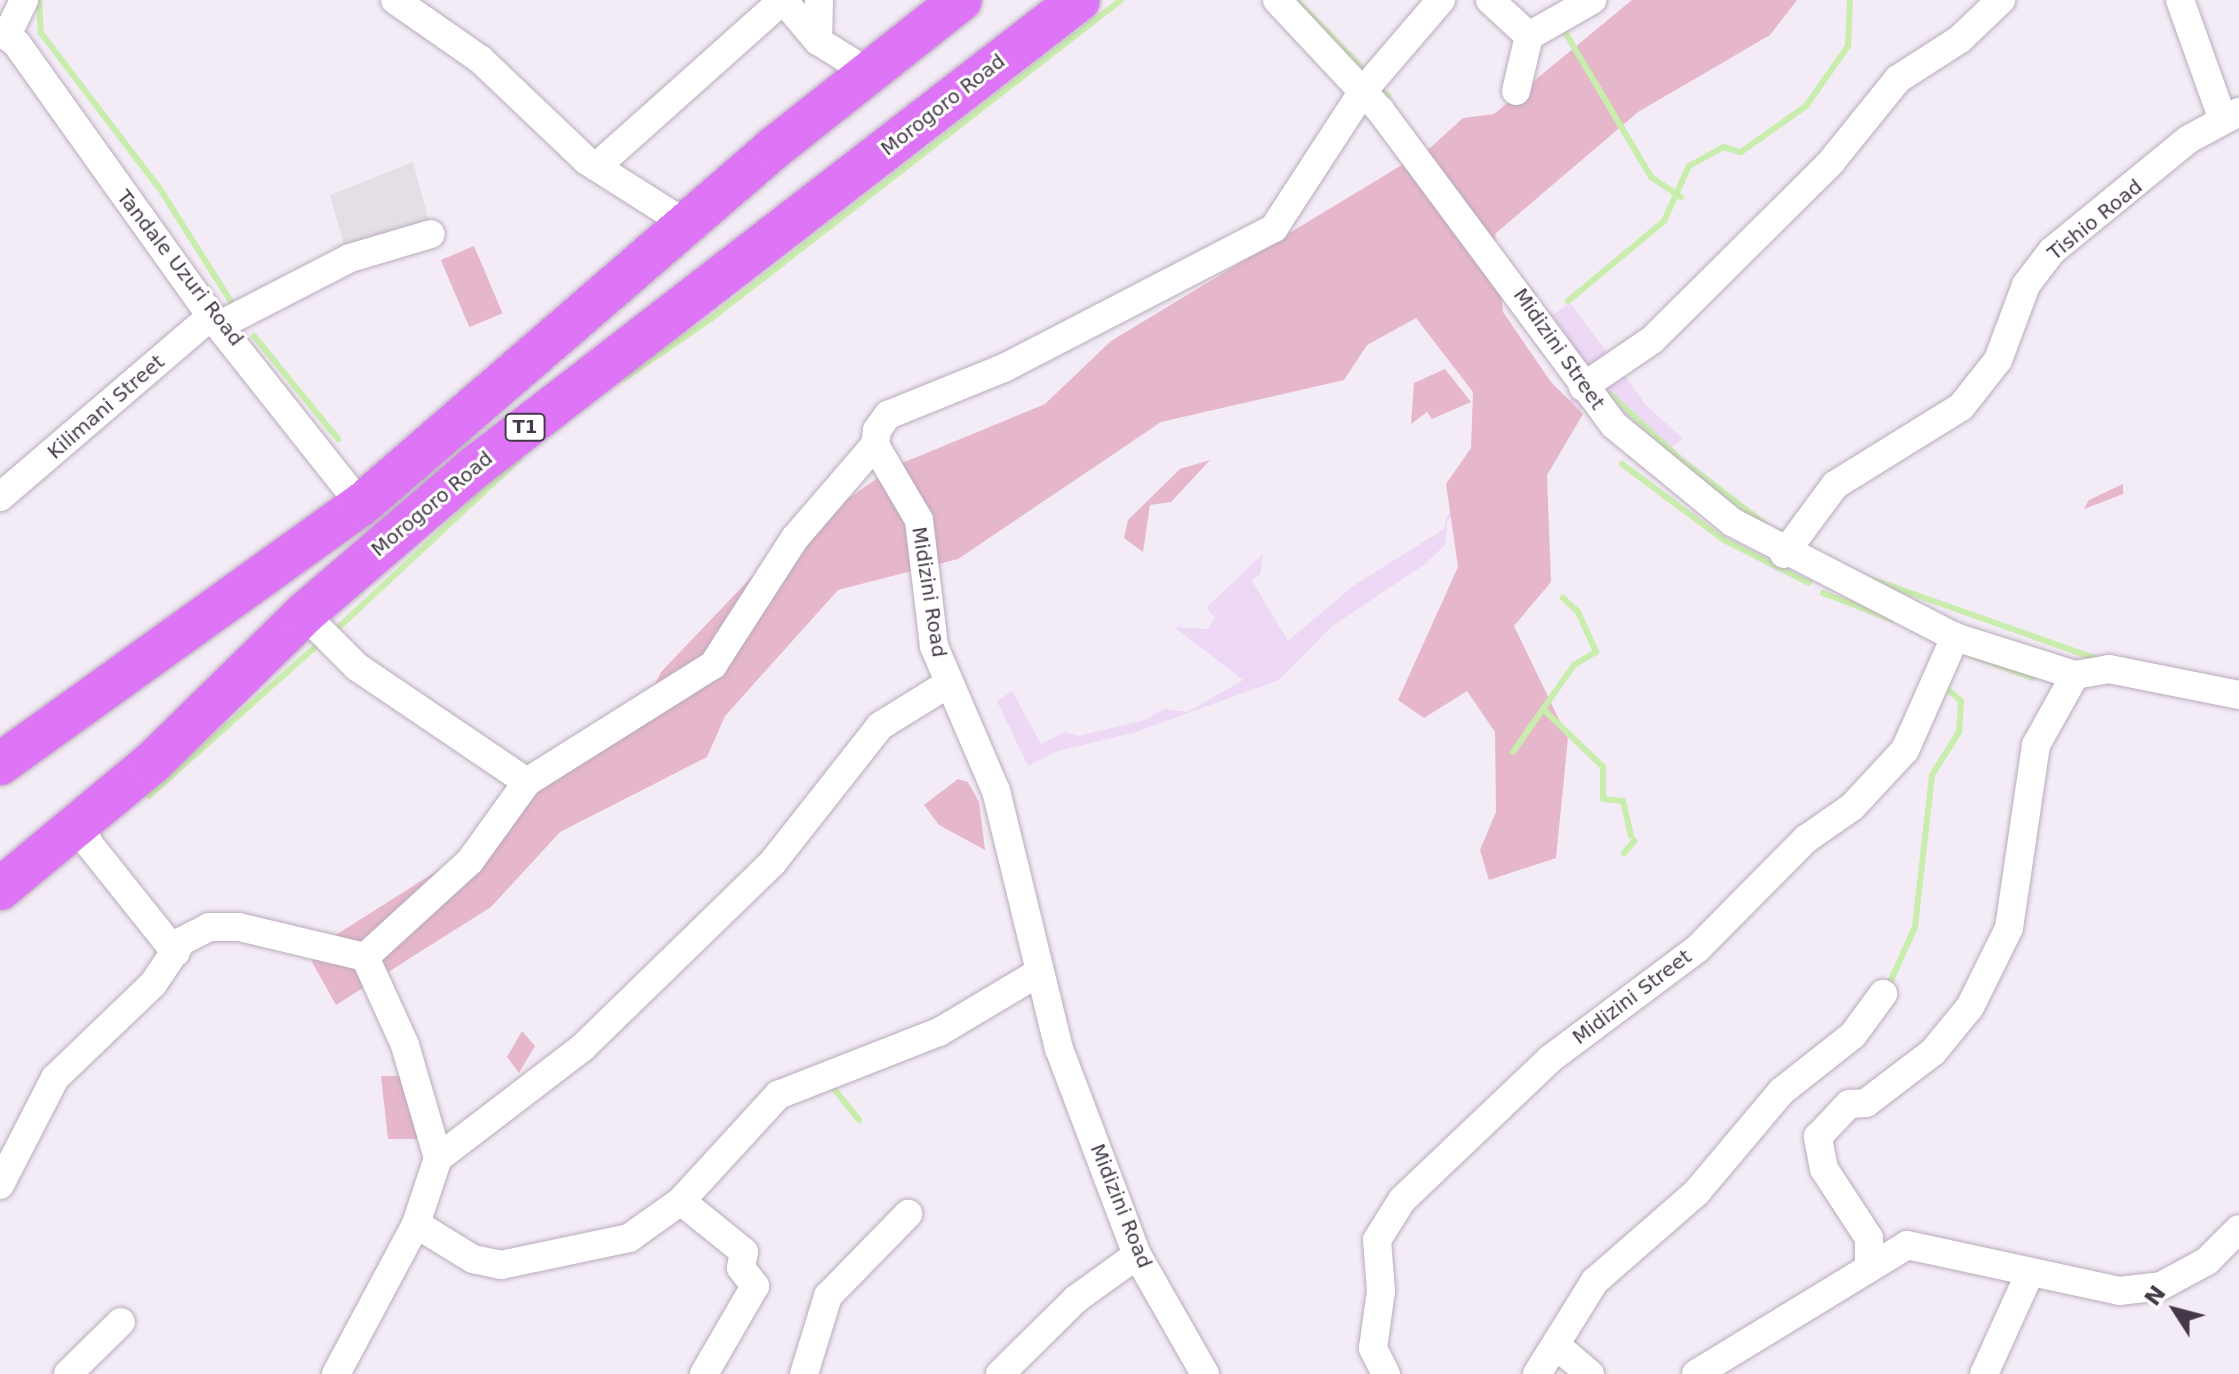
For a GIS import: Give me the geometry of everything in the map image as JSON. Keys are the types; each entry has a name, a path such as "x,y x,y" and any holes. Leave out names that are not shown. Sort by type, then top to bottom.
{"highway":[{"name":"T1","path":"0,764 361,505 866,71 961,0"},
{"name":"Morogoro Road","path":"0,889 82,823 304,614 599,367 1079,0"}],"street":[{"path":"3,33 24,0"},
{"path":"596,167 783,0 818,41 866,71"},
{"path":"818,41 819,0"},
{"name":"Midizini Street","path":"1277,0 1363,91 1502,268 1583,387 1682,485 1784,554 1955,637 2075,675 2109,669 2239,695"},
{"path":"365,957 470,861 527,782 713,665 795,538 875,445 888,415 1006,367 1260,238 1302,195 1363,91 1441,0"},
{"path":"1490,0 1529,36"},
{"path":"1516,91 1529,36 1592,0"},
{"path":"1583,387 1652,340 1831,162 1898,79 1960,39 2001,0"},
{"path":"2180,0 2231,116"},
{"path":"403,1 481,60 596,167 688,225"},
{"name":"Tandale Uzuri Road","path":"3,33 217,320 361,505"},
{"name":"Tishio Road","path":"1784,554 1835,485 1961,407 1998,360 2026,285 2052,251 2231,116"},
{"name":"Kilimani Street","path":"0,497 217,320 350,258 431,234"},
{"name":"Midizini Road","path":"875,445 919,520 929,617 946,685 996,791 1038,973 1137,1255 1205,1374"},
{"path":"304,614 357,667 527,782"},
{"name":"Midizini Street","path":"1386,1374 1373,1348 1381,1291 1377,1240 1402,1200 1550,1059 1678,964 1771,881 1806,839 1852,807 1905,750 1955,637"},
{"path":"1869,1263 1869,1238 1824,1169 1818,1137 1849,1104 1866,1103 1933,1052 1970,1007 2009,928 2036,745 2075,675"},
{"path":"336,1374 416,1224 438,1158 582,1048 773,862 880,726 946,685"},
{"path":"82,823 89,844 176,953"},
{"path":"0,1185 22,1132 66,1063 196,931 224,925 365,957"},
{"path":"365,957 405,1045 438,1158"},
{"path":"416,1224 473,1259 501,1265 629,1238 681,1201 778,1095 939,1032 1038,973"},
{"path":"1537,1374 1558,1347 1595,1281 1696,1193 1782,1091 1853,1035 1883,994"},
{"path":"681,1201 744,1252 743,1273 755,1286 715,1370"},
{"path":"804,1374 828,1296 908,1214"},
{"path":"1696,1374 1869,1263 1919,1244 2029,1275 2119,1291 2161,1286 2207,1261 2239,1229"},
{"path":"1000,1374 1076,1299 1137,1255"},
{"path":"1984,1374 2029,1275"},
{"path":"68,1374 121,1322"},
{"path":"1558,1347 1590,1374"}],"shaded area":[{"path":"1632,0 1797,0 1770,35 1638,112 1495,234 1503,312 1551,382 1583,414 1547,475 1551,582 1514,626 1568,738 1556,858 1489,880 1480,850 1496,812 1495,732 1467,691 1424,718 1398,700 1458,567 1446,484 1471,448 1473,392 1416,318 1367,345 1344,380 1161,422 958,559 838,590 725,716 707,757 560,832 491,907 336,1005 312,962 320,945 481,843 522,796 643,709 661,672 783,544 895,466 1045,404 1111,341 1430,148 1463,118 1494,114"},
{"path":"413,162 431,228 346,252 330,195"},
{"path":"474,246 503,313 469,327 441,260"},
{"path":"1570,303 1646,405 1683,439 1668,450 1626,426 1606,390 1447,521 1445,545 1425,564 1331,627 1279,680 1136,732 1058,751 1028,766 997,701 1012,691 1041,744 1065,732 1078,736 1145,720 1164,709 1188,712 1243,680 1174,627 1208,629 1215,618 1206,608 1263,554 1260,575 1251,579 1288,641 1353,586 1444,529 1447,516 1594,377 1552,315"},
{"path":"1445,369 1471,402 1432,419 1427,412 1411,424 1414,383"},
{"path":"1210,460 1171,502 1150,505 1143,552 1124,538 1128,520 1180,469"},
{"path":"2123,484 2123,494 2084,509 2089,500"},
{"path":"958,779 968,782 979,802 985,850 939,825 924,805"},
{"path":"522,1031 535,1046 519,1073 507,1057"},
{"path":"381,1076 417,1076 429,1139 388,1139"}],"waterway":[{"path":"39,0 41,33 160,189 233,305"},
{"path":"623,379 712,318 1121,0"},
{"path":"1296,0 1365,71"},
{"path":"1568,301 1664,221 1689,166 1723,147 1741,152 1806,106 1848,46 1850,0"},
{"path":"1562,27 1651,177 1681,197"},
{"path":"1377,85 1388,96"},
{"path":"254,336 338,439"},
{"path":"1610,394 1678,457"},
{"path":"340,626 519,459"},
{"path":"1680,459 1766,525"},
{"path":"1622,464 1724,540 1809,583"},
{"path":"1874,580 2097,659"},
{"path":"1823,593 1893,620"},
{"path":"1513,752 1574,665 1596,652 1578,612 1563,598"},
{"path":"149,796 316,646"},
{"path":"1970,655 2033,678"},
{"path":"1887,989 1915,927 1932,775 1959,732 1961,701 1945,687"},
{"path":"1543,709 1603,767 1603,799 1623,801 1631,836"},
{"path":"1624,853 1634,841"},
{"path":"831,1085 859,1120"}]}
